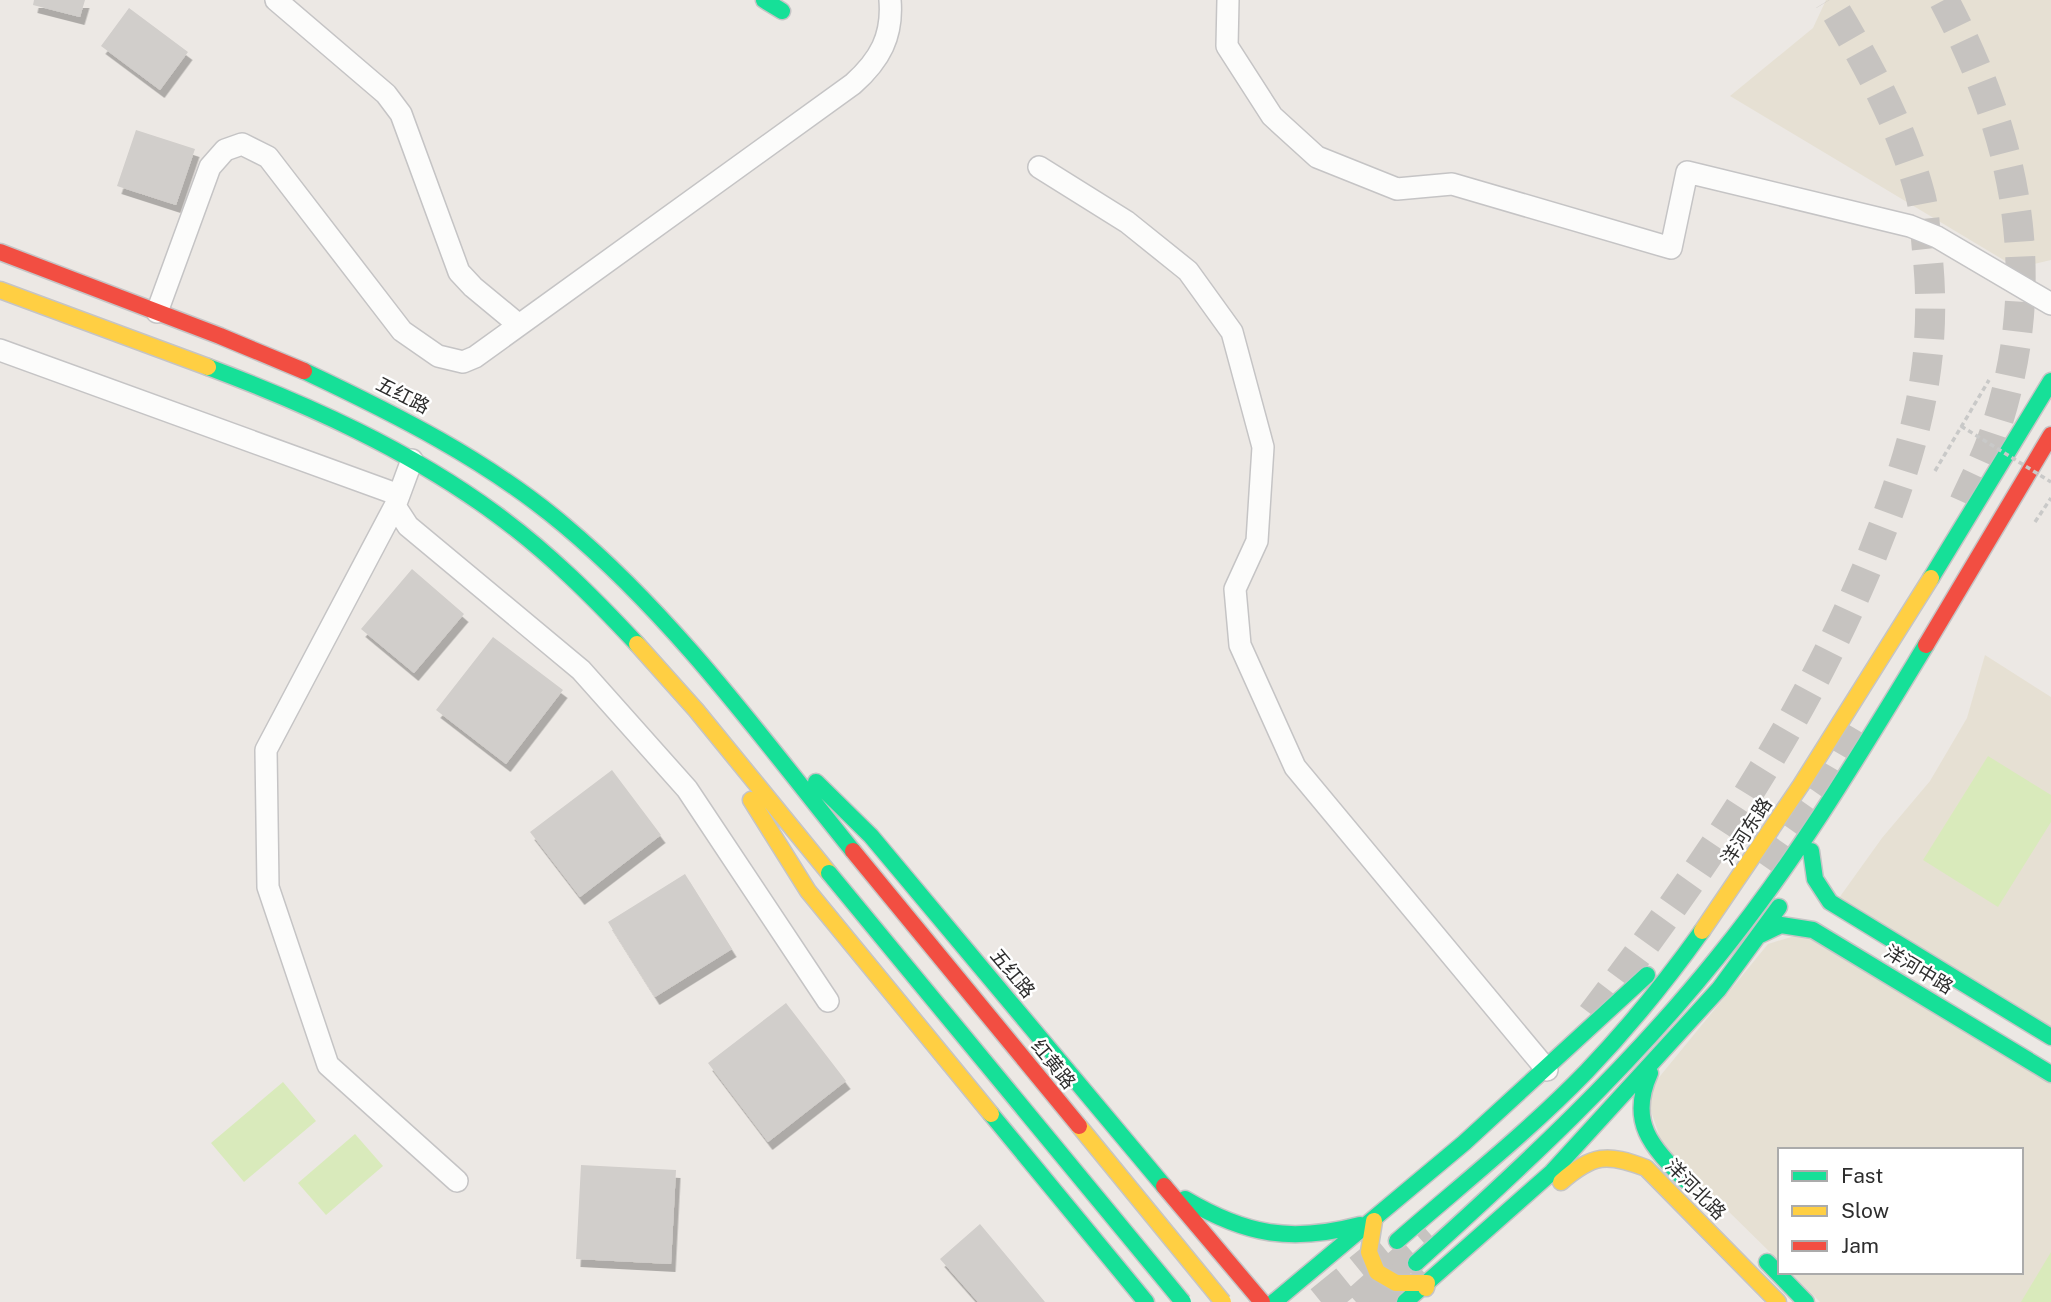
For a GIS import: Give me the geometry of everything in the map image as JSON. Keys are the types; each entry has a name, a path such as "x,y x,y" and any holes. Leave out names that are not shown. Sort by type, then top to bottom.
{"main road":[{"path":"764,0 782,11"},
{"name":"五红路","path":"0,252 338,386 400,415 455,447 562,524 611,567 657,613 853,851"},
{"path":"0,290 324,416 412,460 495,514 539,549 626,632 693,708 1183,1302"},
{"name":"洋河东路","path":"1397,1241 1518,1135 1610,1046 1681,961 1732,892 1836,732 2051,381"},
{"path":"1416,1263 1538,1153 1700,978 1755,908 1863,748 2051,435"},
{"name":"五红路","path":"717,685 871,836 1262,1302"},
{"path":"693,708 808,891 1146,1302"},
{"path":"1405,1302 1552,1172 1657,1061 1719,989 1760,935 1811,851 1863,748"},
{"name":"红黄路","path":"853,851 1223,1302"},
{"name":"洋河中路","path":"1811,851 1811,869 1816,887 1830,902 2051,1037"},
{"path":"1274,1302 1374,1221 1547,1070 1732,892"},
{"name":"洋河中路","path":"1760,935 1781,925 1813,930 2051,1074"},
{"name":"洋河北路","path":"1657,1061 1641,1088 1639,1118 1660,1155 1699,1194"},
{"path":"1015,1143 1059,1224"},
{"name":"洋河北路","path":"1464,1251 1560,1183 1585,1161 1603,1156 1622,1159 1646,1168 1778,1302"},
{"path":"1165,1185 1210,1215 1265,1234 1326,1235 1374,1221"},
{"path":"1097,1242 1118,1244 1135,1240 1146,1232 1164,1205 1165,1185"},
{"path":"1374,1221 1367,1243 1369,1258 1377,1273 1388,1283 1402,1287 1427,1283"},
{"path":"1758,1253 1778,1273"},
{"path":"1779,1274 1806,1302"},
{"path":"1422,1302 1427,1283"}],"street":[{"path":"276,0 386,94 410,130 459,272 519,325"},
{"path":"157,312 210,167 225,150 242,144 268,157 402,331 425,349 451,361 463,362 475,357 853,84 881,52 888,36 890,0"},
{"path":"1228,0 1227,46 1272,116 1317,158 1397,189 1452,184 1671,248 1687,172 1910,226 1937,237 2051,304"},
{"path":"1039,167 1127,222 1188,271 1232,332 1263,447 1257,541 1236,589 1240,646 1295,767 1547,1070"},
{"path":"0,350 397,501 408,526 580,670 688,789 828,1001"},
{"path":"412,460 397,501 266,750 268,887 328,1065 457,1181"}],"path":[{"path":"1935,471 1989,380"},
{"path":"1961,426 2051,482"},
{"path":"2035,522 2051,498"}],"shaded area":[{"path":"1826,0 2051,0 2051,260 2017,268 1730,96 1813,28"},
{"path":"1985,655 2051,697 2051,1026 1839,898 1882,838 1930,781 1967,718"},
{"path":"1801,934 2051,1083 2051,1302 1820,1302 1792,1274 2023,1274 2023,1148 1778,1148 1778,1260 1663,1147 1647,1099 1656,1081 1768,944"}],"green space":[{"path":"1988,756 2051,795 2051,822 1998,907 1923,860"},
{"path":"283,1082 316,1121 244,1182 211,1143"},
{"path":"355,1134 383,1166 326,1215 298,1183"},
{"path":"2051,1252 2051,1302 2021,1302"}],"building":[{"path":"34,0 85,0 80,17 33,5"},
{"path":"129,8 188,52 160,90 101,46"},
{"path":"136,130 195,149 176,205 117,186"},
{"path":"412,569 464,614 414,673 361,629"},
{"path":"493,637 563,690 506,764 436,710"},
{"path":"612,770 661,835 580,897 530,832"},
{"path":"685,874 732,949 655,997 608,922"},
{"path":"786,1003 846,1081 768,1142 708,1063"},
{"path":"581,1165 676,1170 671,1264 576,1259"},
{"path":"980,1224 1045,1302 978,1302 940,1259"}],"tunnel":[{"path":"1592,1015 1709,854 1746,798 1812,683 1869,563 1898,485 1919,410 1926,372 1930,293 1922,201 1893,118 1829,0"},
{"path":"1944,0 1970,53 2006,158 2016,212 2021,266 2019,321 2010,377 1994,434 1960,512"},
{"path":"1764,866 1816,792 1858,720"},
{"path":"1356,1302 1431,1235"},
{"path":"1321,1302 1395,1242"},
{"path":"1370,1302 1416,1263"}],"traffic: fast":[{"path":"764,0 782,11"},
{"path":"208,367 321,413 429,469 496,514 552,559 637,644"},
{"path":"304,371 406,421 472,459 564,525 605,561 681,640 853,851"},
{"path":"1931,578 2051,381"},
{"path":"1416,1263 1534,1154 1610,1078 1717,958 1801,845 1926,645"},
{"path":"816,782 871,836 1164,1186"},
{"path":"1811,851 1815,879 1830,902 2051,1037"},
{"path":"829,873 1183,1302"},
{"path":"1405,1302 1552,1172 1719,989 1779,907"},
{"path":"1760,935 1781,925 1813,930 2051,1074"},
{"path":"1397,1241 1565,1094 1647,1003 1702,931"},
{"path":"1274,1302 1464,1143 1647,975"},
{"path":"1650,1073 1641,1106 1646,1132 1662,1156 1685,1180"},
{"path":"991,1114 1146,1302"},
{"path":"1185,1199 1228,1221 1269,1232 1312,1234 1360,1225"},
{"path":"1767,1262 1778,1273"},
{"path":"1779,1274 1806,1302"}],"traffic: slow":[{"path":"0,290 208,367"},
{"path":"1702,931 1801,785 1931,578"},
{"path":"637,644 696,710 829,873"},
{"path":"751,800 808,891 991,1114"},
{"path":"1079,1126 1223,1302"},
{"path":"1561,1182 1582,1166 1601,1159 1621,1160 1646,1168 1778,1302"},
{"path":"1374,1221 1369,1252 1377,1272 1396,1283 1427,1283 1426,1288"}],"traffic: jam":[{"path":"0,252 304,371"},
{"path":"1926,645 2051,435"},
{"path":"853,851 1079,1126"},
{"path":"1164,1186 1262,1302"}]}
